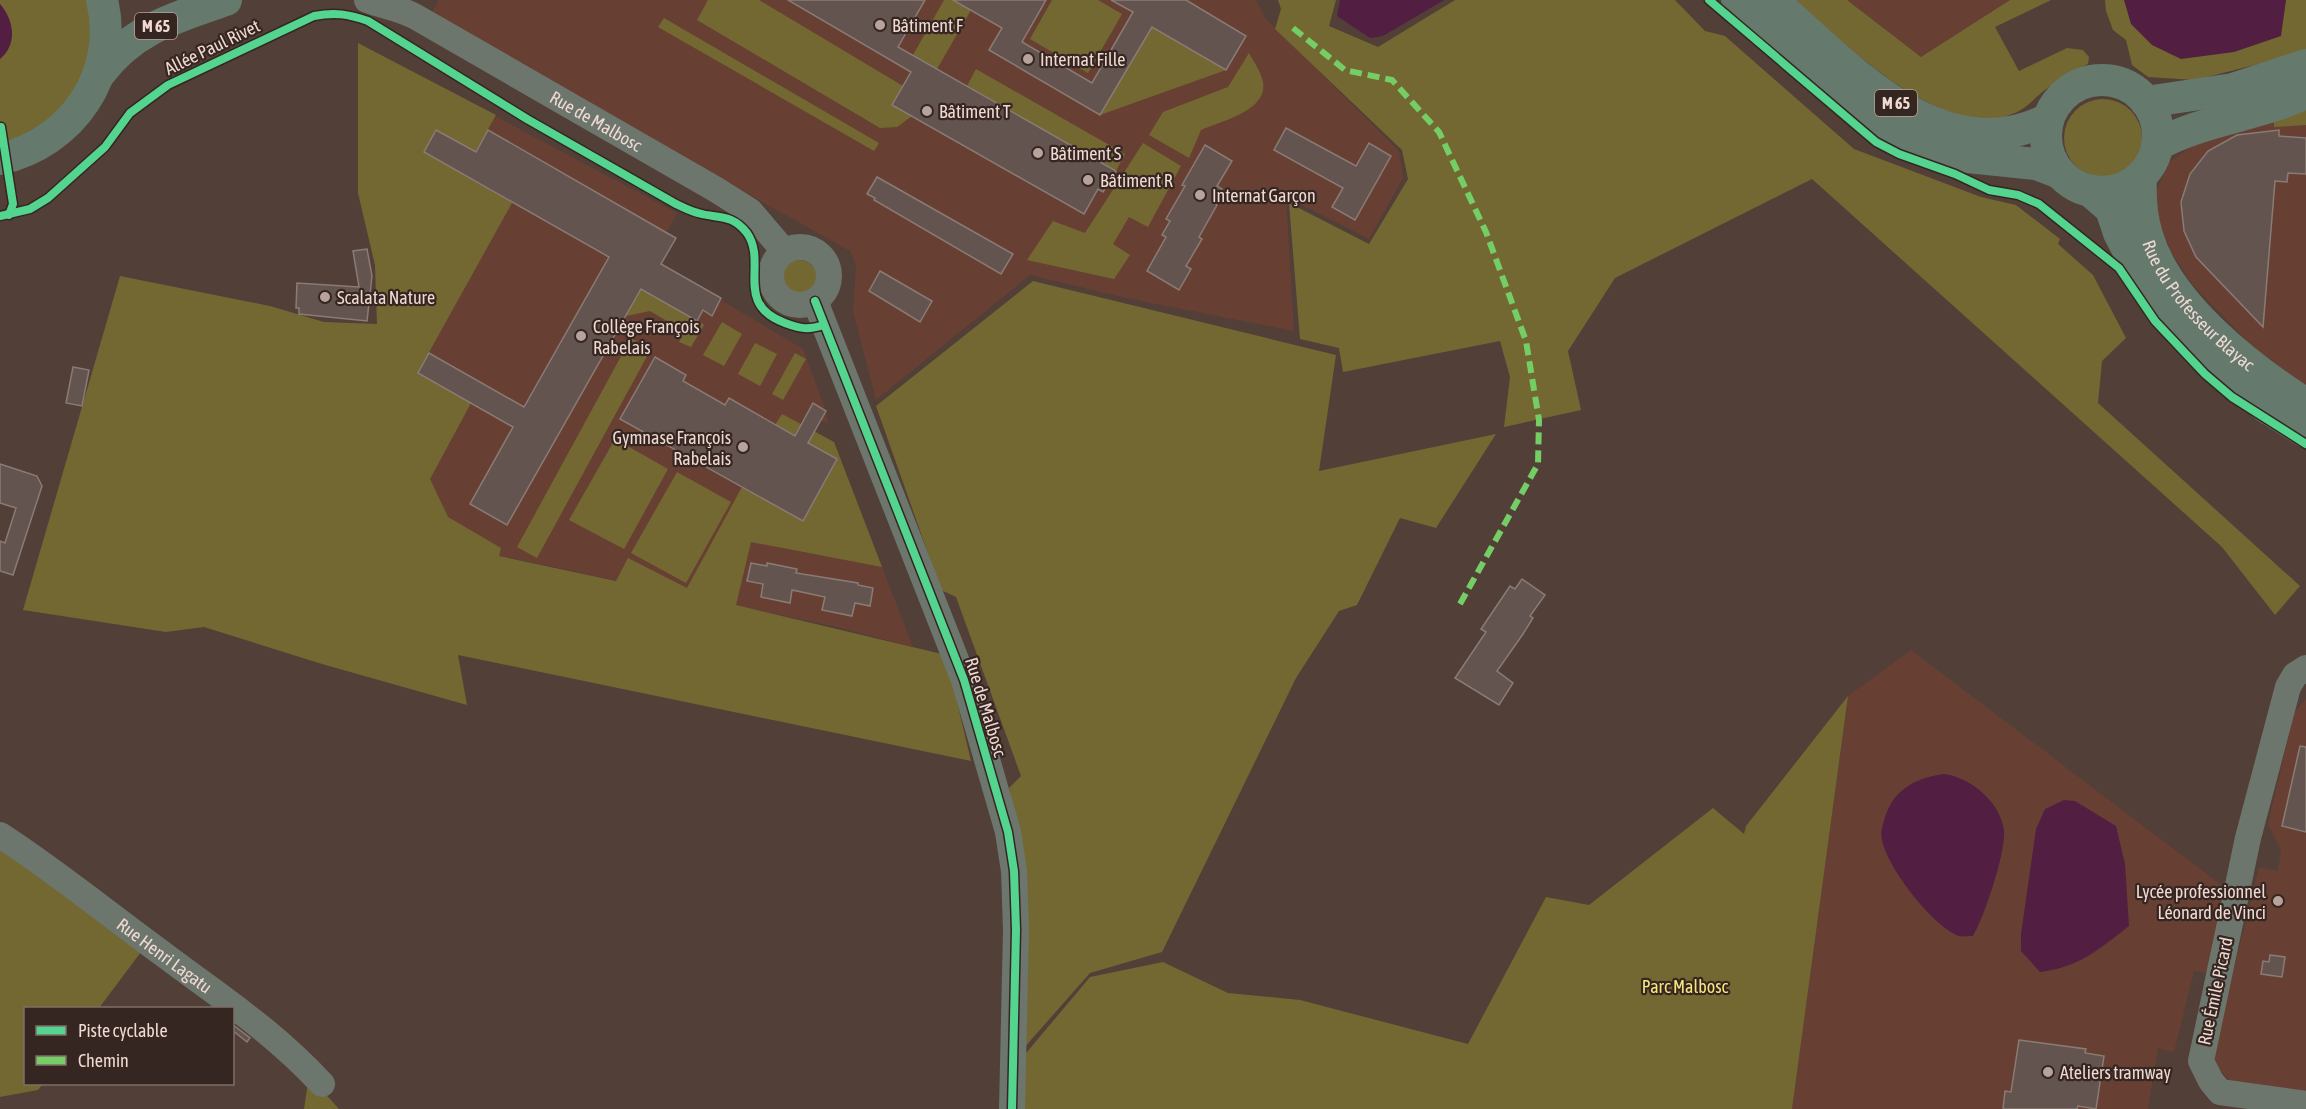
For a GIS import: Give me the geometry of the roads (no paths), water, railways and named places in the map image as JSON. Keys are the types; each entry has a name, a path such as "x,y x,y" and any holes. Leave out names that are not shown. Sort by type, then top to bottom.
{"main road":[{"path":"0,159 30,150 60,131 83,105 99,74 106,38 102,0"},
{"name":"M 65","path":"99,74 111,58 136,36 177,17 226,0"},
{"name":"M 65","path":"1737,0 1876,122 1914,144 1968,157 2036,164 2060,173"},
{"name":"M 65","path":"1772,0 1877,90 1905,110 1941,126 1970,134 2001,135 2028,130 2048,119"},
{"path":"2146,102 2233,89 2306,65"},
{"path":"2093,81 2123,84 2146,102 2157,129 2154,156 2141,176 2117,190 2089,190 2073,184 2060,173 2047,148 2048,119 2065,93 2093,81"},
{"path":"2157,145 2176,134 2238,118 2306,93"},
{"name":"Rue du Professeur Blayac","path":"2141,176 2142,216 2147,236 2161,266 2190,308 2238,356 2306,404"},
{"name":"Rue du Professeur Blayac","path":"2089,190 2111,209 2119,233 2141,275 2174,324 2220,371 2266,406 2306,432"}],"street":[{"name":"Rue de Malbosc","path":"367,0 381,6 394,3 724,195 750,212 784,251"},
{"path":"802,247 812,249 822,256 828,265 828,285 815,301 796,305 778,295 771,276 772,266 784,251 802,247"},
{"name":"Rue de Malbosc","path":"815,301 964,680 1008,832 1014,871 1012,1109"},
{"name":"Rue Émile Picard","path":"2306,668 2295,675 2285,699 2248,838 2201,1061 2211,1081 2220,1092 2306,1104"},
{"name":"Rue Henri Lagatu","path":"0,835 52,869 264,1027 292,1051 322,1083"}],"place":[{"name":"Bâtiment F","path":"880,25"},
{"name":"Internat Fille","path":"1028,59"},
{"name":"Bâtiment T","path":"927,111"},
{"name":"Bâtiment S","path":"1038,153"},
{"name":"Bâtiment R","path":"1088,180"},
{"name":"Internat Garçon","path":"1200,195"},
{"name":"Scalata Nature","path":"325,297"},
{"name":"Collège François Rabelais","path":"581,336"},
{"name":"Gymnase François Rabelais","path":"743,447"},
{"name":"Lycée professionnel Léonard de Vinci","path":"2278,901"},
{"name":"Ateliers tramway","path":"2048,1072"}],"park label":[{"name":"Parc Malbosc","path":"1685,986"}]}
